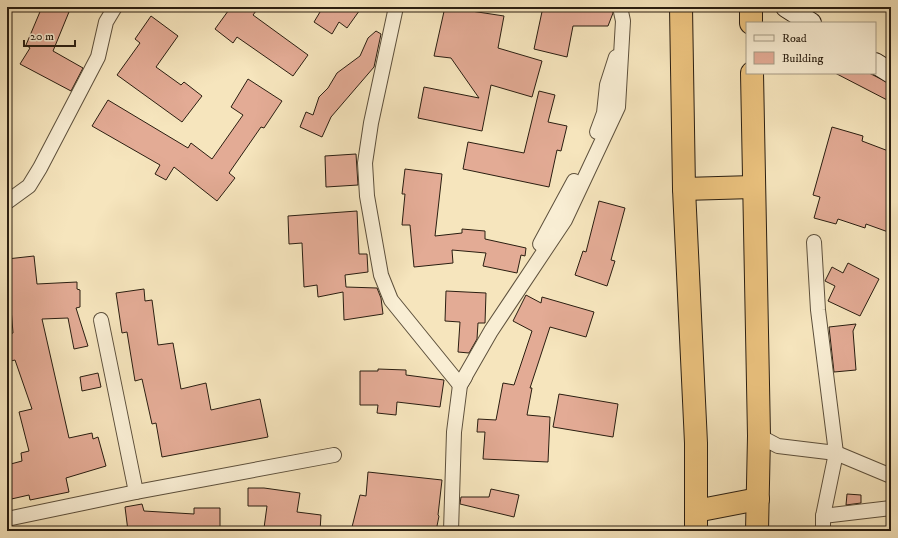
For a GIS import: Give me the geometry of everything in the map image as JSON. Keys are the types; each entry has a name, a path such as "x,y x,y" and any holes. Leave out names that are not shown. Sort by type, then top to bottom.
{"highway":[{"path":"681,7 684,189 696,442 696,521 758,499"},
{"path":"751,7 751,22"},
{"path":"752,74 753,188 759,436 758,531"},
{"path":"684,189 753,188"}],"street":[{"path":"7,202 29,186 40,168 98,57 106,22 115,7"},
{"path":"396,7 371,123 365,163 367,196 381,275 391,300 460,385"},
{"path":"451,531 454,432 460,385 594,141 604,113 607,85 623,36 624,14 620,7"},
{"path":"786,7 809,22"},
{"path":"876,64 891,73"},
{"path":"814,242 818,310 836,453 823,516 823,531"},
{"path":"100,320 136,492"},
{"path":"759,436 778,446 836,453 891,476"},
{"path":"7,519 136,492 334,455"},
{"path":"823,516 891,508"}],"building":[{"path":"42,7 71,7 53,51 83,68 71,91 20,64 30,48 26,45"},
{"path":"231,7 259,7 253,15 308,55 293,76 237,37 233,43 215,29"},
{"path":"323,7 362,7 347,28 339,22 332,34 314,22"},
{"path":"445,7 504,16 498,48 542,61 532,97 491,85 482,131 418,118 424,87 479,98 451,58 434,56"},
{"path":"543,7 612,7 613,13 608,26 573,26 567,57 534,49"},
{"path":"151,16 178,36 156,67 181,85 184,82 202,96 182,122 117,75 140,43 135,39"},
{"path":"376,31 381,34 374,67 331,117 322,137 300,127 306,112 313,115 319,97 328,88 337,73 360,56 368,38"},
{"path":"837,74 871,74 891,84 891,102"},
{"path":"248,79 282,101 264,128 261,127 229,173 235,178 217,201 174,167 166,180 155,174 160,165 92,126 108,100 188,148 191,143 212,159 243,115 231,107"},
{"path":"539,91 555,95 548,122 567,126 561,151 557,150 549,187 463,169 468,142 524,153"},
{"path":"832,127 863,136 862,141 891,152 891,233 866,224 865,228 838,219 836,224 814,218 820,197 813,195"},
{"path":"356,154 358,185 326,187 325,156"},
{"path":"405,169 442,174 435,236 462,233 462,229 485,231 485,239 526,248 525,256 521,255 517,273 483,266 486,253 452,250 453,263 414,267 410,225 402,225 405,194 402,194"},
{"path":"599,201 625,208 611,260 615,261 607,286 575,275 583,251 586,252"},
{"path":"357,211 359,254 367,254 368,272 345,275 346,287 377,288 381,298 383,314 344,320 343,292 318,297 317,285 304,287 302,243 289,244 288,216"},
{"path":"34,256 37,284 77,282 77,289 80,290 80,307 76,308 88,346 74,349 68,318 42,319 69,438 92,433 93,439 98,437 106,466 66,478 69,492 30,500 29,495 7,500 7,465 22,461 21,453 29,451 19,412 32,409 15,360 7,362 7,335 13,333 7,259"},
{"path":"848,263 879,279 860,316 828,301 835,286 825,281 832,267 843,273"},
{"path":"144,289 145,301 152,300 158,345 173,343 181,389 206,383 211,410 260,399 268,437 162,457 156,423 152,424 142,379 135,381 127,332 122,333 116,293"},
{"path":"446,291 486,293 485,323 478,323 477,339 469,353 458,352 460,322 445,321"},
{"path":"526,295 541,303 542,297 594,312 586,337 550,327 530,388 532,388 527,415 550,417 548,462 483,459 485,432 477,432 478,419 496,420 503,383 514,385 532,331 513,321"},
{"path":"856,324 853,331 856,370 834,372 829,327"},
{"path":"378,369 406,370 406,375 444,380 440,407 397,402 396,415 377,413 378,405 360,405 360,371 378,371"},
{"path":"98,373 101,387 82,391 80,377"},
{"path":"559,394 618,404 613,437 553,427"},
{"path":"368,472 442,480 439,516 436,531 351,531 360,495 366,496"},
{"path":"248,488 264,488 300,493 297,512 321,515 320,531 291,531 264,528 267,506 248,506"},
{"path":"491,489 519,495 514,517 460,504 461,497 489,497"},
{"path":"847,494 861,495 861,503 846,505"},
{"path":"142,504 144,511 194,514 194,508 220,508 220,531 128,531 125,507"}]}
